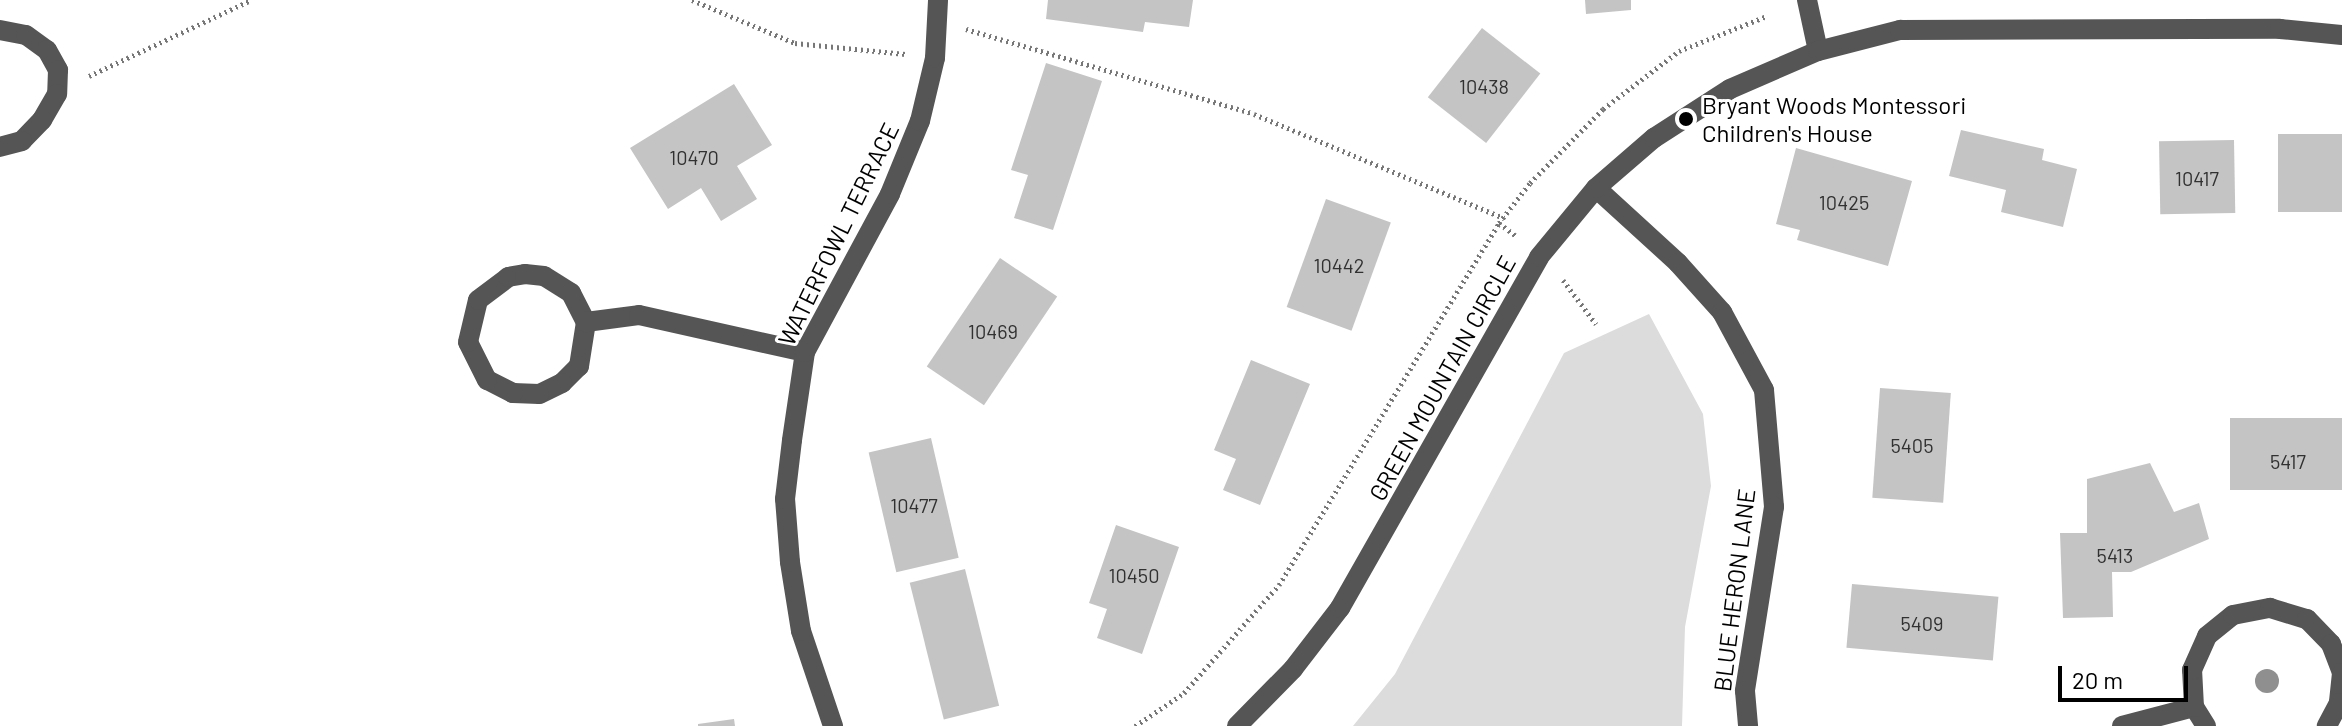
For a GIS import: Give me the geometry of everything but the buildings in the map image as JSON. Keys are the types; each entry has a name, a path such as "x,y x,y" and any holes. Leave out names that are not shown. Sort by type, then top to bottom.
{"street":[{"name":"WATERFOWL TERRACE","path":"833,726 801,631 785,499 805,352 914,136 938,31 938,0"},
{"path":"1807,0 1818,51"},
{"name":"GREEN MOUNTAIN CIRCLE","path":"1237,726 1293,669 1340,608 1539,257 1596,188 1654,138 1730,89 1818,51 1900,30 1962,26 2280,29 2342,35"},
{"path":"0,30 26,35 47,50 58,70 57,94 22,141 0,147"},
{"name":"BLUE HERON LANE","path":"1596,188 1678,263 1722,312 1764,390 1774,507 1745,691 1748,726"},
{"path":"516,276 544,276 558,283 580,306 586,322 579,366 562,383 539,394 513,393 487,380 468,342 478,300 516,276"},
{"path":"586,322 639,315 805,352"},
{"path":"2206,726 2194,707 2192,670 2207,636 2233,615 2270,608 2307,619 2331,644 2342,673 2339,703 2327,726"},
{"path":"2122,726 2194,707"}],"path":[{"path":"57,94 251,0"},
{"path":"692,0 795,43 884,52"},
{"path":"1135,726 1184,693 1279,585 1504,218 1530,183 1616,99 1679,51 1767,16"},
{"path":"938,31 967,29 1254,114 1504,218"},
{"path":"1556,271 1596,324"}],"shaded area":[{"path":"1649,314 1703,414 1711,486 1685,627 1682,726 1353,726 1395,674 1564,353"}],"place":[{"name":"Bryant Woods Montessori Children's House","path":"1686,119"}]}
